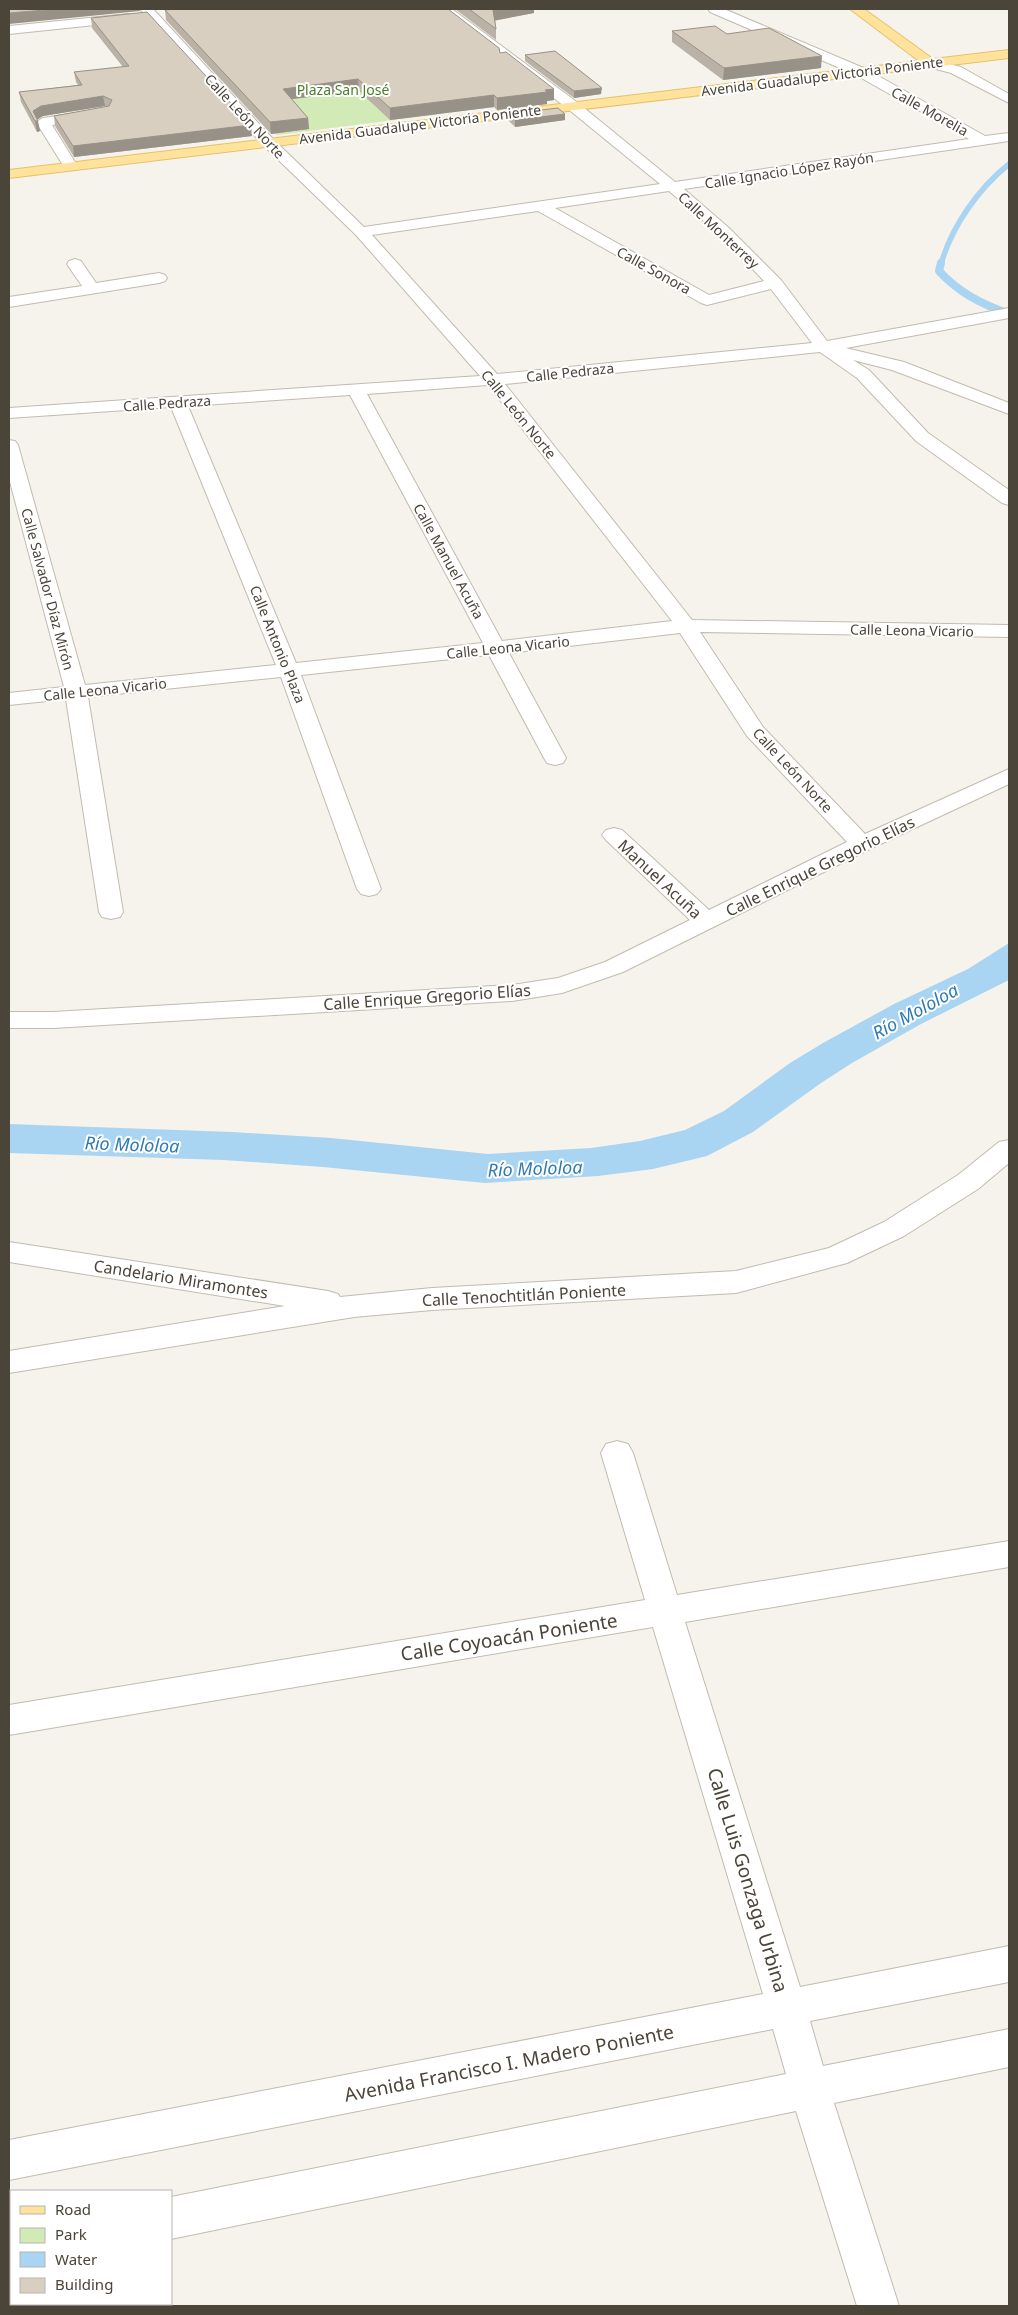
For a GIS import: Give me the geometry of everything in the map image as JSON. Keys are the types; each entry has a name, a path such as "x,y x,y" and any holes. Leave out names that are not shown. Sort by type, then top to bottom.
{"main road":[{"path":"856,9 930,63"},
{"path":"942,48 957,65"},
{"name":"Avenida Guadalupe Victoria Poniente","path":"957,65 1009,54"},
{"name":"Avenida Guadalupe Victoria Poniente","path":"9,174 930,63"}],"street":[{"name":"Calle Monterrey","path":"444,9 573,106 724,231 775,283 823,347"},
{"name":"Calle Morelia","path":"714,9 861,72 983,141"},
{"path":"9,30 150,12 173,14"},
{"name":"Calle León Norte","path":"150,12 268,142 361,232 492,380 686,626 755,731 862,844"},
{"path":"930,63 957,65 1009,99"},
{"path":"71,167 43,122 105,112"},
{"name":"Calle Ignacio López Rayón","path":"361,232 674,188 1005,137"},
{"name":"Calle Sonora","path":"541,206 707,300 775,283"},
{"path":"75,264 92,289"},
{"path":"9,302 159,278"},
{"name":"Calle Pedraza","path":"9,413 492,380 823,347 1002,314"},
{"path":"823,347 898,366 1009,409"},
{"path":"823,347 863,374 922,437 1009,498"},
{"name":"Calle Manuel Acuña","path":"356,390 555,758"},
{"name":"Calle Antonio Plaza","path":"178,402 289,670 369,889"},
{"name":"Calle Salvador Díaz Mirón","path":"9,445 76,692 111,912"},
{"name":"Calle Leona Vicario","path":"9,699 496,648 686,626 1009,631"},
{"name":"Calle Enrique Gregorio Elías","path":"9,1020 63,1019 512,993 562,985 614,967 862,844 1009,776"},
{"name":"Manuel Acuña","path":"614,835 707,922"},
{"name":"Calle Tenochtitlán Poniente","path":"9,1362 354,1306 432,1299 736,1282 837,1256 894,1229 968,1182 1009,1149"},
{"name":"Candelario Miramontes","path":"9,1252 354,1306"},
{"name":"Calle Luis Gonzaga Urbina","path":"617,1454 788,2008 809,2088 878,2306"},
{"name":"Calle Coyoacán Poniente","path":"9,1720 1009,1554"},
{"name":"Avenida Francisco I. Madero Poniente","path":"9,2160 1009,1964"},
{"path":"172,2218 1009,2048"}],"green space":[{"name":"Plaza San José","path":"364,48 442,114 277,135 217,70"}],"water":[{"name":"Río Mololoa","path":"1009,943 1009,980 921,1024 852,1063 753,1132 707,1156 653,1169 598,1176 485,1183 323,1167 224,1160 9,1153 9,1124 232,1132 331,1138 488,1154 591,1148 640,1141 685,1130 724,1111 790,1063 823,1043 894,1004 968,969"}],"building":[{"path":"9,9 57,9 9,13"},
{"path":"448,9 499,48 500,53 506,52 554,89 545,90 547,92 497,98 494,95 390,108 358,79 283,89 308,118 270,122 165,10"},
{"path":"469,9 500,9 493,10 496,29"},
{"path":"147,12 251,125 73,146 54,116 109,106 112,100 103,96 41,106 33,111 38,121 35,121 19,92 82,85 74,72 129,66 91,18"},
{"path":"715,26 727,34 769,28 822,56 724,68 672,31"},
{"path":"555,51 602,88 574,91 525,55"},
{"path":"558,108 565,114 515,120 508,114"}],"waterway":[{"path":"941,264 959,222 987,185 1009,164"},
{"path":"941,263 939,271 955,286 980,302 1009,314"}]}
